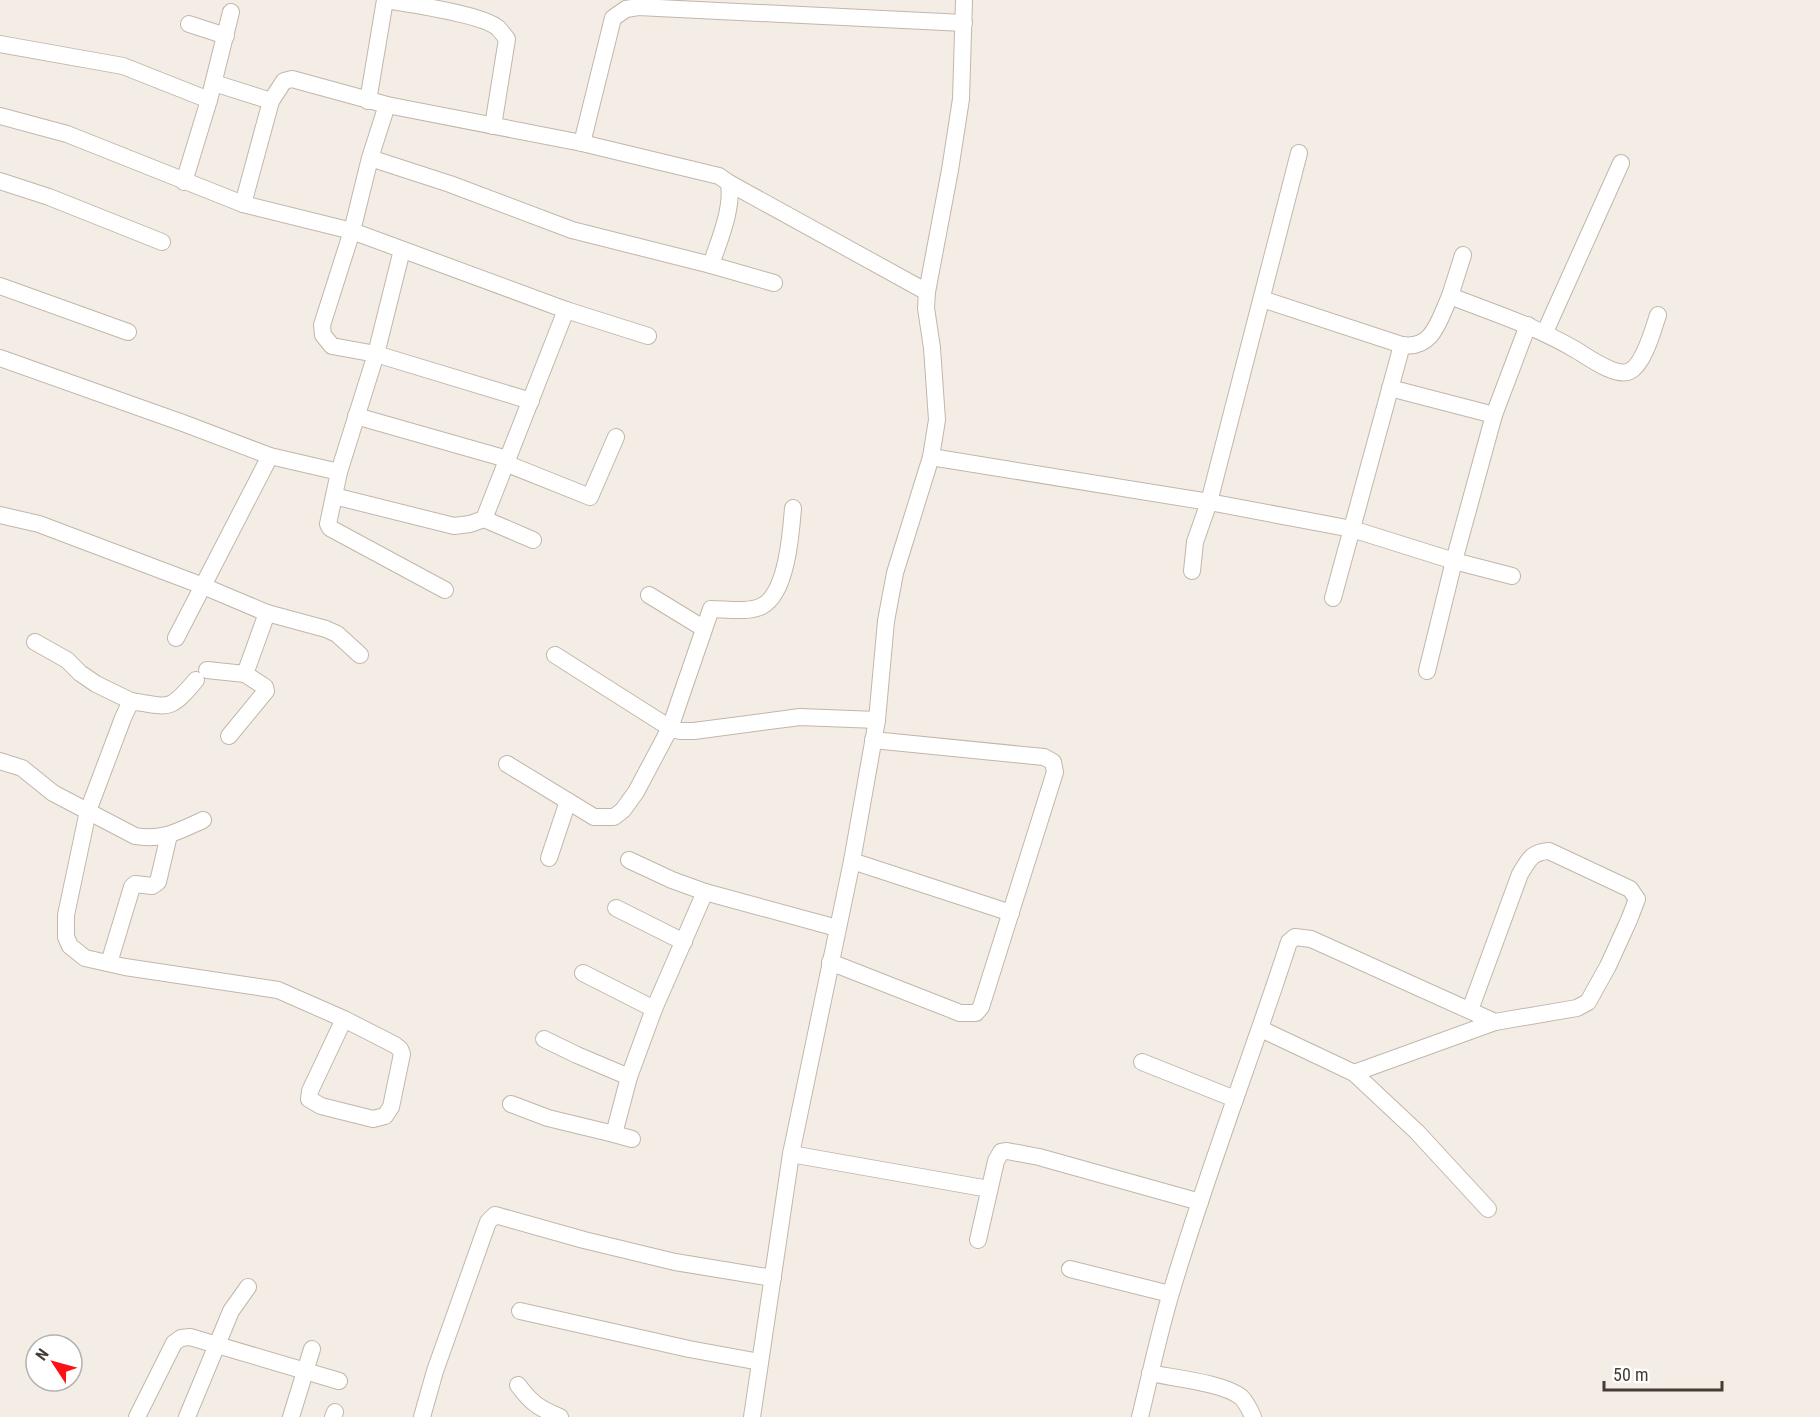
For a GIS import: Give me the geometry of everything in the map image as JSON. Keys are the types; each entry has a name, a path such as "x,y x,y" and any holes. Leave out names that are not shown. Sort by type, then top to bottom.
{"street":[{"path":"368,101 385,0 449,12 491,24 507,39 493,126"},
{"path":"752,1417 791,1154 852,861 877,720 886,621 895,573 931,458 937,420 932,348 926,308 927,292 961,99 964,0"},
{"path":"582,142 613,18 626,5 964,23"},
{"path":"184,182 209,100 231,12"},
{"path":"189,24 226,36"},
{"path":"0,44 123,66 209,100"},
{"path":"243,204 271,101 284,81 292,79 368,101 582,142 719,176 927,292"},
{"path":"213,83 271,101"},
{"path":"387,105 370,158 352,231 322,325 323,335 332,346 376,354 531,401"},
{"path":"0,116 67,134 243,204 352,231 566,310 648,336"},
{"path":"1192,571 1195,542 1209,502 1299,153"},
{"path":"370,158 450,184 572,230 774,283"},
{"path":"1545,332 1621,163"},
{"path":"0,181 49,197 162,242"},
{"path":"711,265 727,215 729,183"},
{"path":"402,250 376,354 339,472 328,524 330,528 445,590"},
{"path":"1262,299 1414,347 1427,340 1436,327 1450,296 1463,255"},
{"path":"0,286 128,332"},
{"path":"1450,296 1545,332 1611,370 1627,373 1641,360 1658,315"},
{"path":"484,519 566,310"},
{"path":"1427,671 1494,415 1528,325"},
{"path":"1333,598 1402,345"},
{"path":"0,358 270,456 339,472"},
{"path":"1390,388 1494,415"},
{"path":"356,416 506,461 590,497 616,437"},
{"path":"176,638 270,456"},
{"path":"931,458 1209,502 1352,529 1454,561 1512,576"},
{"path":"334,496 454,526 484,519 533,540"},
{"path":"507,764 594,817 614,817 623,810 636,792 670,728 711,609 760,607 770,601 780,580 790,545 793,508"},
{"path":"0,515 39,524 203,586 267,613 326,629 337,634 360,655"},
{"path":"649,595 703,628"},
{"path":"245,674 267,613"},
{"path":"35,642 67,660 96,684 131,701 162,706 172,705 180,699 201,675 245,674 265,687 266,691 229,736"},
{"path":"555,655 670,728 680,731 800,717 877,720"},
{"path":"131,701 88,811 66,915 66,937 70,946 85,958 278,990 344,1019 395,1045 401,1050 391,1107 385,1116 373,1119 321,1106 309,1099 310,1091 344,1019"},
{"path":"830,962 960,1013 976,1013 981,1006 1055,772 1053,762 1044,757 873,740"},
{"path":"0,761 22,768 53,793 135,836 149,838 169,835 203,820"},
{"path":"549,858 568,801"},
{"path":"109,963 132,887 135,884 152,886 158,882 169,835"},
{"path":"1353,1073 1495,1023 1577,1008 1588,1002 1629,920 1637,899 1635,894 1630,889 1549,851 1537,852 1520,874 1470,1010"},
{"path":"629,860 705,892 837,928"},
{"path":"852,861 1011,913"},
{"path":"614,1134 629,1077 654,1009 705,892"},
{"path":"616,908 684,942"},
{"path":"1140,1417 1170,1294 1289,942 1295,937 1311,939 1495,1023"},
{"path":"583,973 654,1009"},
{"path":"1261,1029 1353,1073 1417,1132 1488,1209"},
{"path":"544,1039 629,1077"},
{"path":"1142,1062 1235,1099"},
{"path":"511,1104 548,1118 632,1139"},
{"path":"978,1240 989,1188 1001,1152 1039,1157 1200,1202"},
{"path":"791,1154 989,1188"},
{"path":"422,1417 435,1371 488,1222 495,1215 675,1262 772,1278"},
{"path":"1070,1269 1170,1294"},
{"path":"187,1417 231,1311 248,1287"},
{"path":"520,1311 689,1349 760,1362"},
{"path":"137,1417 174,1343 182,1338 190,1337 339,1381"},
{"path":"291,1417 312,1349"},
{"path":"1150,1373 1229,1390 1241,1398 1253,1417"},
{"path":"518,1385 529,1400 538,1407 560,1417"}]}
